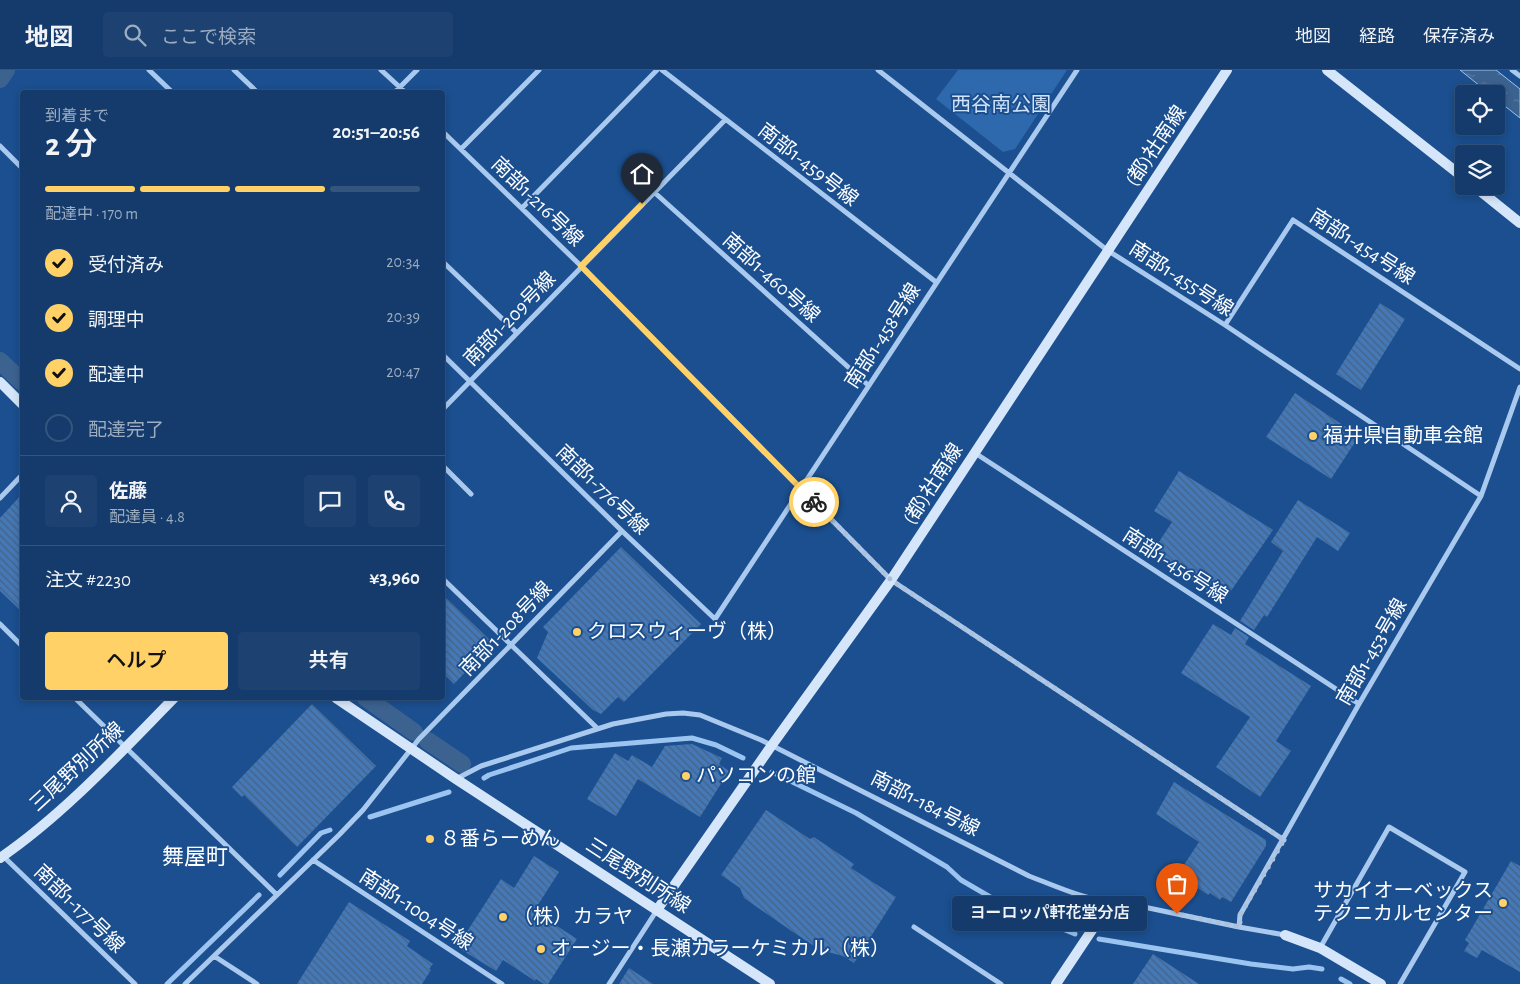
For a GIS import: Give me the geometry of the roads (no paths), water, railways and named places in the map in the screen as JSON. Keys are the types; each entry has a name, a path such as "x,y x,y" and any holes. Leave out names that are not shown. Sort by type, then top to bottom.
{"street":[{"path":"149,70 170,90"},
{"path":"234,70 255,90"},
{"path":"381,70 400,88"},
{"path":"398,90 417,70"},
{"path":"461,149 539,70"},
{"path":"522,208 657,70"},
{"name":"南部1-459号線","path":"662,70 936,282"},
{"name":"南部1-455号線","path":"878,70 1108,250 1225,325 1480,496"},
{"name":"南部1-458号線","path":"715,619 1077,70"},
{"name":"(都)社南線","path":"658,910 772,745 891,580 1227,70"},
{"path":"1327,70 1455,171"},
{"path":"1512,70 1520,76"},
{"name":"南部1-209号線","path":"445,407 725,120"},
{"name":"南部1-216号線","path":"445,134 581,266 891,580 1284,840"},
{"path":"0,146 20,166"},
{"name":"南部1-460号線","path":"654,192 868,385"},
{"path":"1485,195 1520,223"},
{"name":"南部1-454号線","path":"1225,325 1293,220 1520,368"},
{"path":"445,263 517,333"},
{"name":"南部1-776号線","path":"445,357 622,531 715,619"},
{"path":"0,382 20,402"},
{"name":"南部1-453号線","path":"1240,927 1240,915 1359,704 1480,496 1520,387"},
{"name":"南部1-456号線","path":"975,452 1359,704"},
{"path":"445,468 471,494"},
{"path":"0,498 20,477"},
{"name":"南部1-208号線","path":"185,984 314,860 363,810 411,748 622,531"},
{"path":"445,581 597,728"},
{"path":"0,624 20,644"},
{"path":"77,700 277,895"},
{"name":"三尾野別所線","path":"1,856 54,816 126,748 172,700"},
{"name":"三尾野別所線","path":"339,700 456,779 770,984"},
{"name":"南部1-184号線","path":"456,779 481,766 584,734 597,728 666,714 700,715 772,745 1029,876 1068,891 1110,902 1120,902 1284,935 1320,948 1381,984"},
{"path":"1320,948 1389,827 1465,872 1400,984"},
{"name":"南部1-177号線","path":"1,856 135,984"},
{"name":"南部1-1004号線","path":"314,860 502,984"},
{"path":"1056,984 1110,902"},
{"path":"609,984 658,910"},
{"path":"914,927 1001,984"},
{"path":"214,956 257,984"}],"water":[{"path":"1460,70 1496,70 1520,89 1520,118 1505,106 1505,85 1479,85"}],"waterway":[{"path":"0,79 6,70"},
{"path":"0,361 20,380"},
{"path":"369,700 414,732"},
{"path":"484,778 571,748 692,738 716,745 743,758"},
{"path":"428,741 462,764"},
{"path":"772,772 856,813 947,867 961,880 1004,905 1075,934"},
{"path":"370,817 449,792"},
{"path":"280,875 321,833 330,830"},
{"path":"167,984 259,895"},
{"path":"1099,939 1251,964 1293,969 1309,967 1322,969"},
{"path":"1341,979 1350,984"}],"place":[{"name":"福井県自動車会館","path":"1313,436"},
{"name":"クロスウィーヴ（株）","path":"577,632"},
{"name":"パソコンの館","path":"686,776"},
{"name":"８番らーめん","path":"430,839"},
{"name":"サカイオーベックス テクニカルセンター","path":"1503,903"},
{"name":"ヨーロッパ軒花堂分店","path":"1177,914"},
{"name":"（株）カラヤ","path":"503,917"},
{"name":"オージー・長瀬カラーケミカル（株）","path":"541,949"}],"district":[{"name":"舞屋町","path":"195,857"}],"park label":[{"name":"西谷南公園","path":"1001,105"}]}
